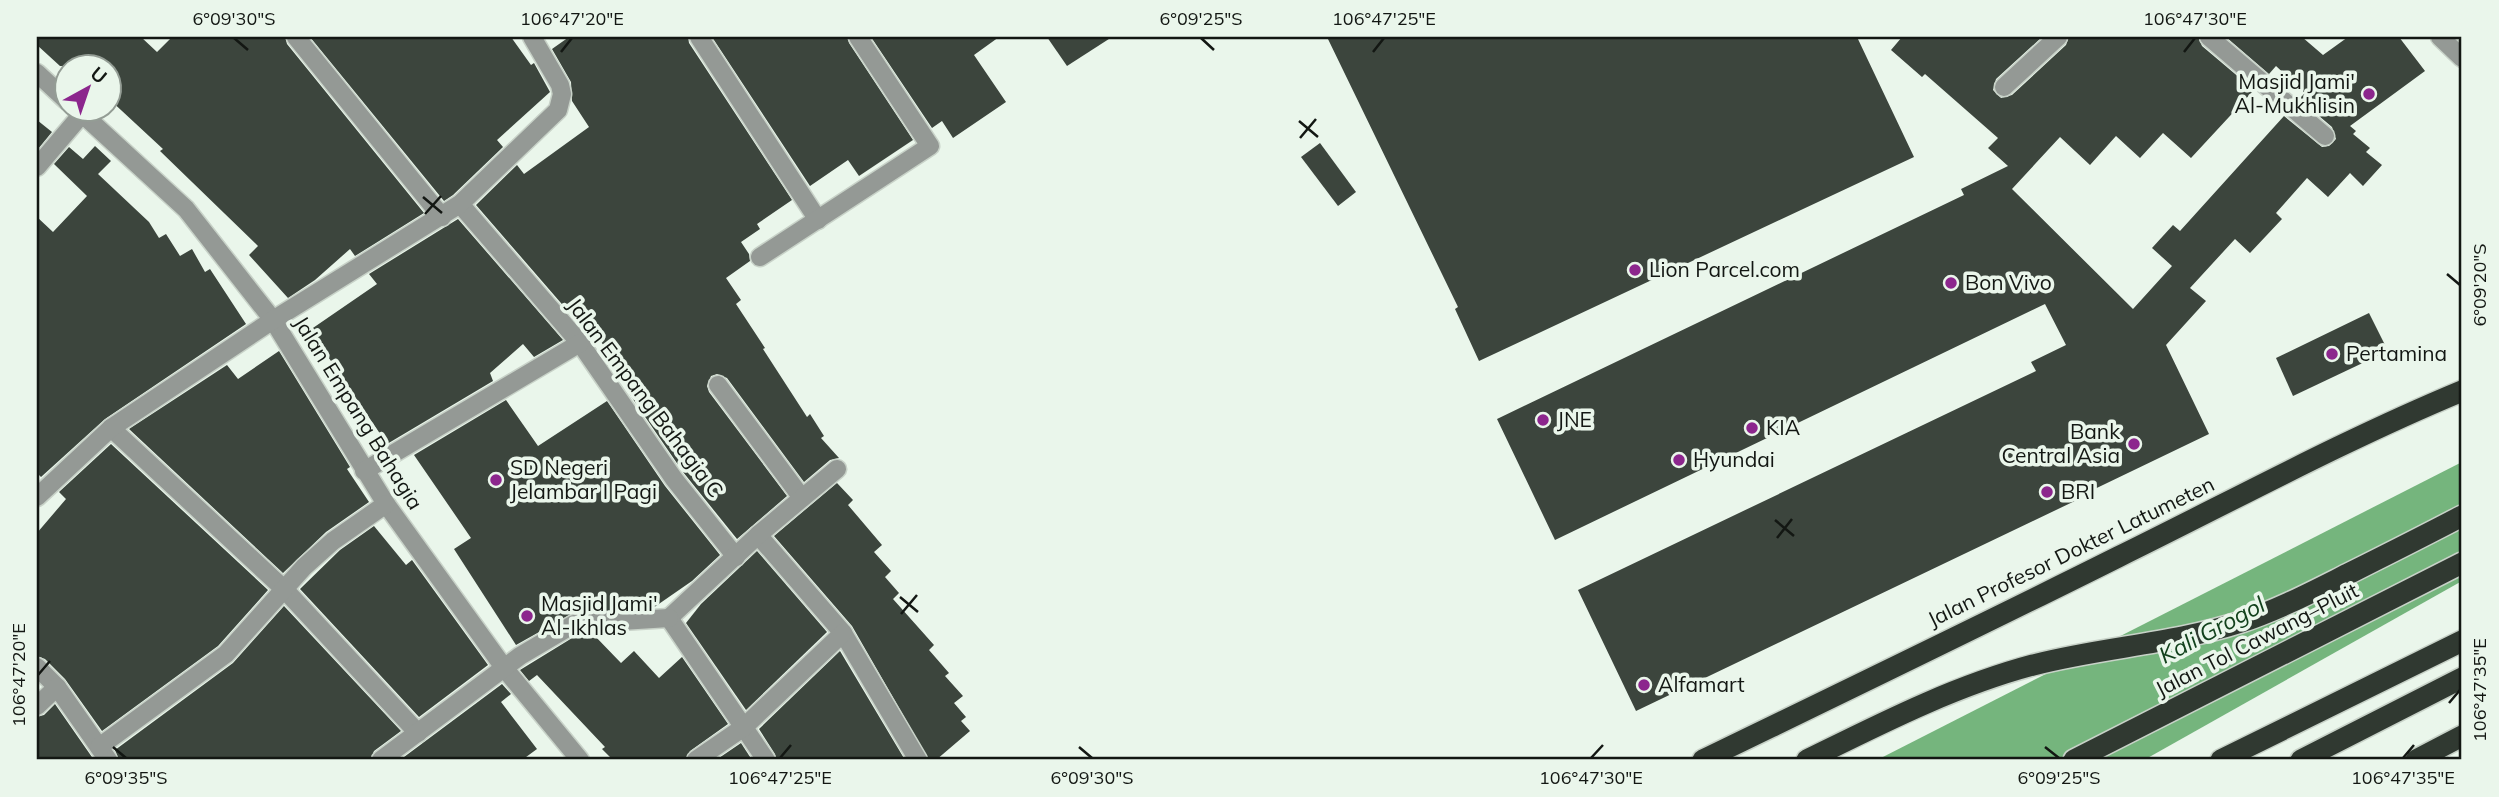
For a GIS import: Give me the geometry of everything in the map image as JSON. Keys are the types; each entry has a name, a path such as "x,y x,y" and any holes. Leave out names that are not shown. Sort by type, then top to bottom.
{"highway":[{"name":"Jalan Profesor Dokter Latumeten","path":"1703,760 2273,479 2417,409 2462,391"},
{"path":"1807,760 1919,706 2031,666 2094,651 2201,634 2244,621 2313,592 2462,516"},
{"name":"Jalan Tol Cawang–Pluit","path":"2074,760 2462,563"},
{"path":"2221,760 2462,640"},
{"path":"2301,760 2462,678"},
{"path":"2416,760 2462,736"}],"street":[{"path":"296,37 442,218"},
{"path":"37,497 111,428 273,320 442,218 460,204 558,110 562,94 560,85 532,37"},
{"path":"699,37 818,220"},
{"path":"760,257 930,146 858,37"},
{"path":"2004,87 2058,37"},
{"path":"2209,37 2325,136"},
{"path":"2440,37 2462,58"},
{"path":"37,73 52,87"},
{"path":"37,167 71,122"},
{"name":"Jalan Empang Bahagia","path":"91,122 186,209 273,320 386,504 505,669 580,760"},
{"name":"Jalan Empang Bahagia C","path":"460,204 580,343 674,479 736,557"},
{"path":"365,471 580,343"},
{"path":"718,385 802,498"},
{"path":"111,428 285,590 418,733"},
{"path":"381,760 520,656 574,624 669,618 837,468"},
{"path":"37,667 57,687 104,754 226,654 304,567 333,541 386,504"},
{"path":"758,536 843,633 918,760"},
{"path":"669,618 766,760"},
{"path":"696,760 744,727 843,633"},
{"path":"37,706 57,687"}],"water":[{"name":"Kali Grogol","path":"2462,462 2462,581 2144,760 1877,760"}],"building":[{"path":"37,37 141,37 157,52 172,37 285,37 287,44 424,213 355,256 350,249 315,280 288,298 249,255 258,246 122,111 122,52 52,52 52,59 37,45"},
{"path":"310,37 511,37 531,65 534,63 550,92 497,140 503,147 444,201"},
{"path":"569,37 688,37 689,43 792,200 757,224 760,229 741,242 750,261 726,278 741,300 736,304 765,348 763,349 807,417 810,414 824,436 821,438 839,458 830,460 804,482 727,378 717,374 711,376 707,386 709,392 787,496 737,539 683,472 626,389 633,384 598,338 583,323 580,325 476,205 517,165 524,174 589,127 572,101 571,82 552,49"},
{"path":"712,37 847,37 913,140 859,176 848,160 810,186"},
{"path":"871,37 999,37 974,55 1006,102 953,138 942,121 932,128"},
{"path":"1047,37 1112,37 1067,66"},
{"path":"1327,37 1857,37 1914,157 1479,361 1455,309 1458,307"},
{"path":"1902,37 2042,37 1996,79 1993,90 2001,98 2012,95 2066,45 2069,37 2198,37 2202,46 2254,90 2191,158 2163,133 2140,158 2116,136 2090,165 2060,137 2012,189 2133,309 2172,266 2152,248 2173,225 2180,231 2284,116 2322,147 2329,146 2336,139 2332,127 2299,99 2305,93 2276,66 2269,74 2226,37 2302,37 2323,55 2348,37 2399,37 2425,71 2350,126 2356,131 2353,134 2370,148 2366,152 2382,165 2363,186 2350,173 2328,197 2307,178 2276,213 2282,219 2250,253 2235,239 2190,288 2206,301 2166,345 2209,434 1636,711 1578,590 2036,371 2031,362 2066,345 2045,304 1555,540 1497,419 1964,195 1961,189 2008,166 1988,148 1998,138 1925,74 1922,77 1891,50"},
{"path":"37,120 52,132 38,149 37,148"},
{"path":"1320,143 1356,192 1338,206 1301,157"},
{"path":"95,146 111,161 98,174 149,222 159,238 166,234 180,256 192,249 205,272 210,269 246,324 105,419 41,477 37,473 37,217 53,232 87,196 54,164 69,147 83,159"},
{"path":"458,219 563,340 534,357 523,344 490,373 493,381 387,444 310,330 377,284 369,274"},
{"name":"Pertamina","path":"2369,313 2388,351 2293,396 2276,358"},
{"path":"279,351 369,502 326,532 283,573 129,429 227,365 238,379"},
{"path":"506,400 538,446 607,401 665,486 720,555 692,581 653,608 640,608 637,605 617,610 573,613 516,645 454,549 471,538 414,455"},
{"path":"111,444 268,590 218,646 102,731 65,679 45,659 37,656 37,533 66,499 59,492"},
{"path":"837,483 853,500 848,505 882,545 874,552 891,571 885,577 899,593 893,599 934,645 929,650 949,673 945,676 963,696 954,703 966,717 961,721 970,731 936,760 929,760 852,626 774,536"},
{"path":"374,526 406,565 412,560 488,665 419,717 300,589 340,550"},
{"path":"757,551 827,632 746,710 686,623 701,604"},
{"path":"284,606 401,731 374,751 370,760 119,760 115,750 233,663"},
{"path":"593,634 621,663 634,651 659,678 682,657 728,724 690,751 685,760 613,760 602,749 605,747 537,675 529,681 520,670 577,635"},
{"path":"840,651 905,760 777,760 759,729"},
{"path":"502,684 511,694 501,702 537,749 522,760 400,760"},
{"path":"55,704 94,760 37,760 37,717 44,715"},
{"path":"741,743 752,760 716,760"}],"place":[{"name":"Masjid Jami' Al-Mukhlisin","path":"2369,94"},
{"name":"Lion Parcel.com","path":"1635,270"},
{"name":"Bon Vivo","path":"1951,283"},
{"name":"Pertamina","path":"2332,354"},
{"name":"JNE","path":"1543,420"},
{"name":"KIA","path":"1752,428"},
{"name":"Bank Central Asia","path":"2134,444"},
{"name":"Hyundai","path":"1679,460"},
{"name":"SD Negeri Jelambar I Pagi","path":"496,480"},
{"name":"BRI","path":"2047,492"},
{"name":"Masjid Jami' Al-Ikhlas","path":"527,616"},
{"name":"Alfamart","path":"1644,685"}]}
